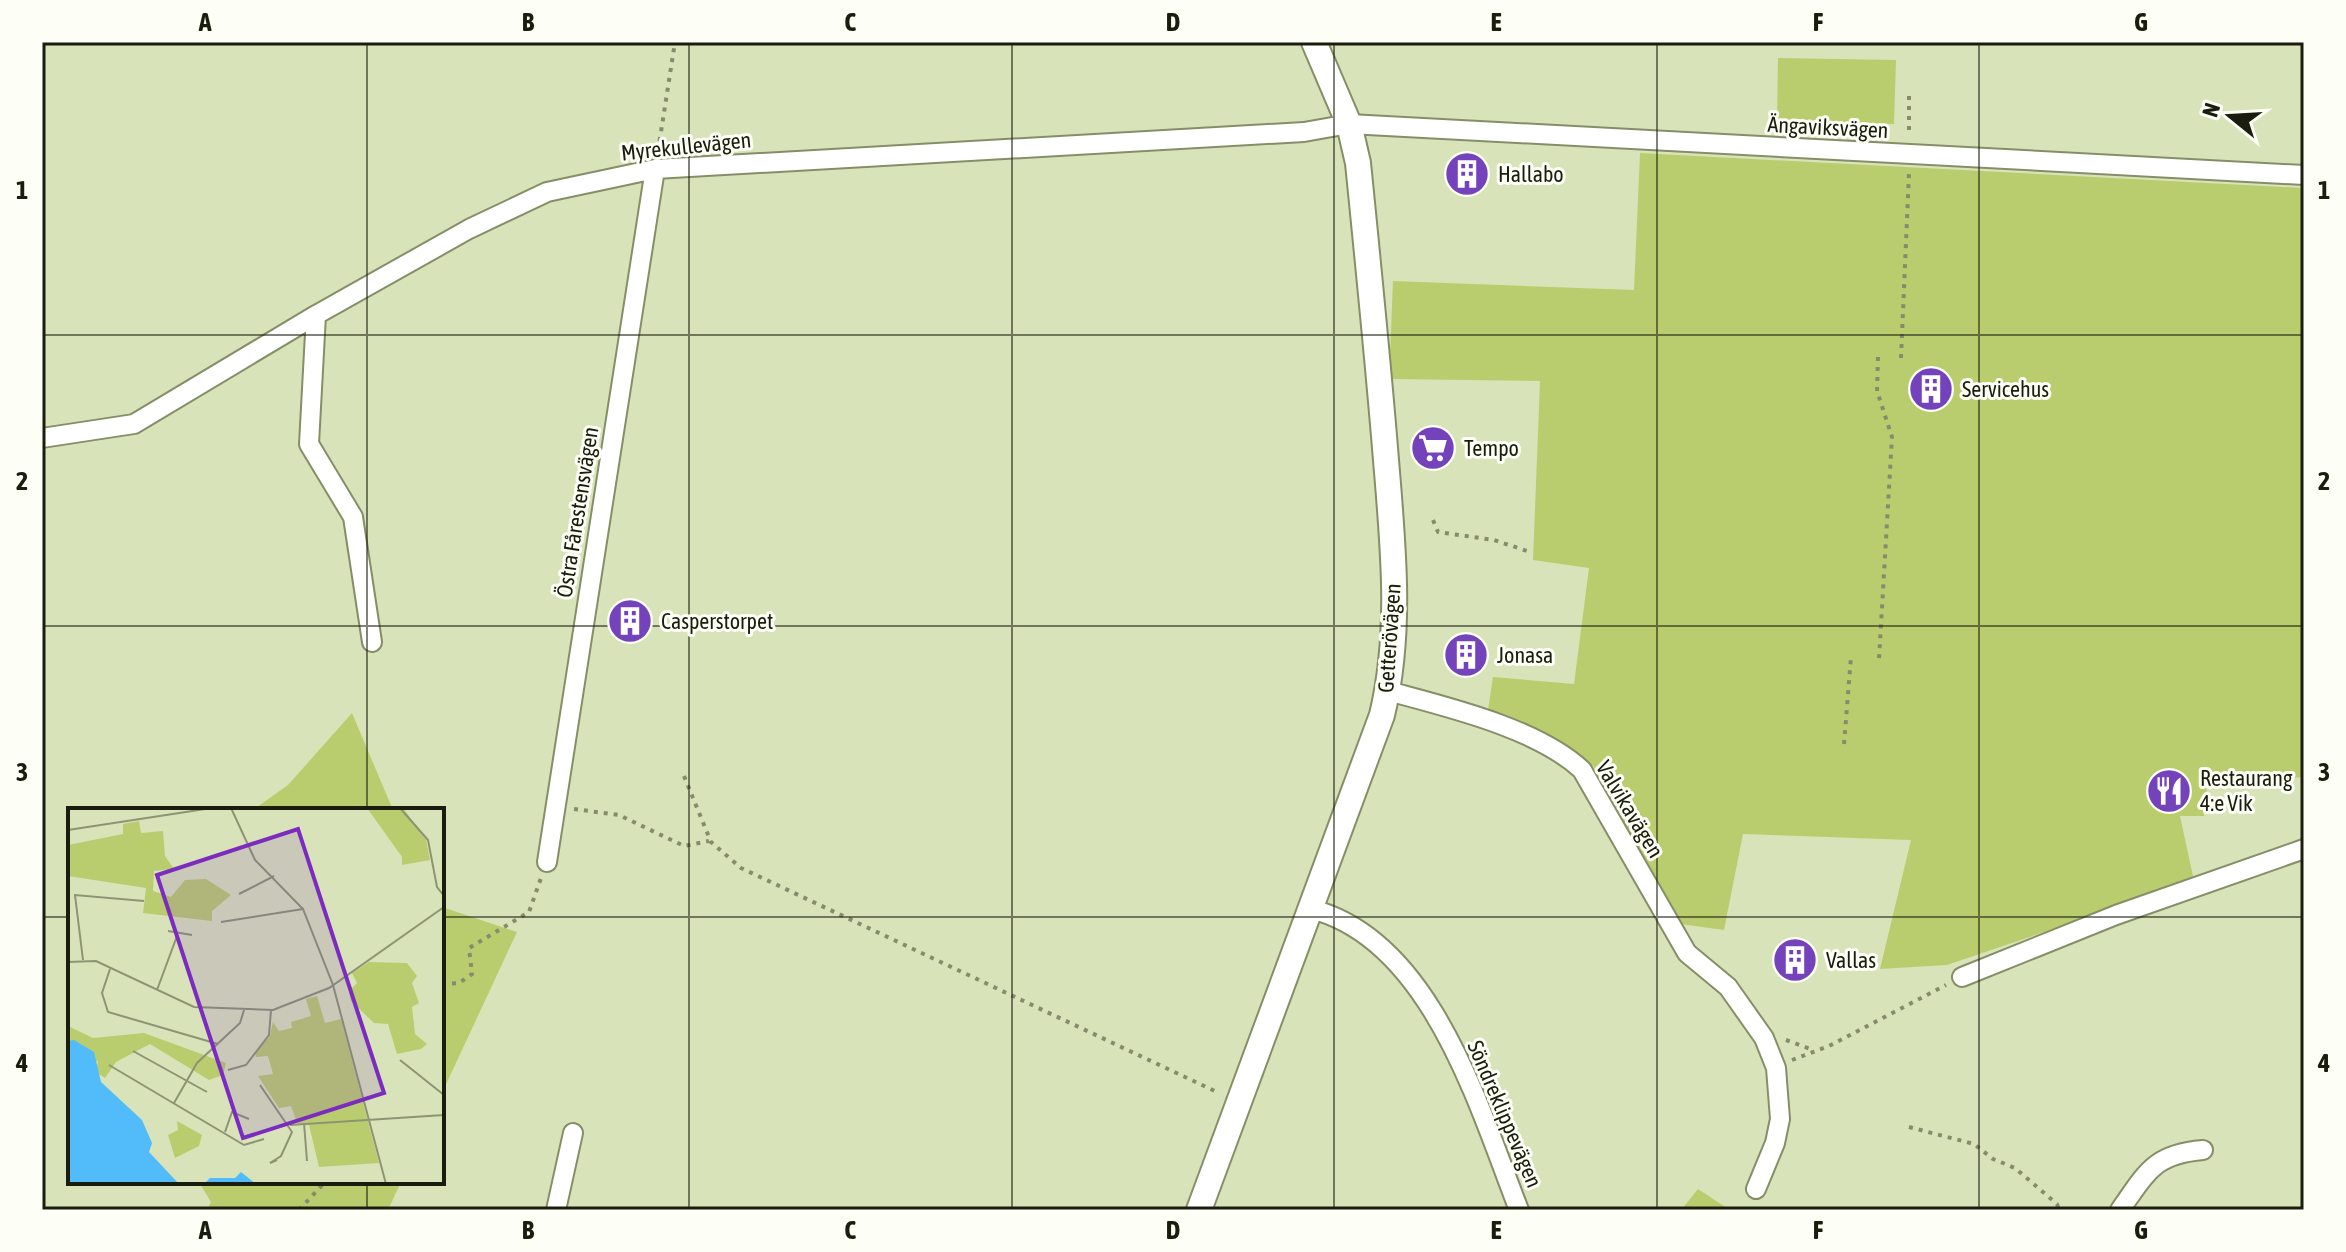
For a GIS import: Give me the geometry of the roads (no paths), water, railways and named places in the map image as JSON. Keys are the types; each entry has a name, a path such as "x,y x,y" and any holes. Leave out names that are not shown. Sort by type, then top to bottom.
{"street":[{"name":"Getterövägen","path":"1199,1210 1388,691 1394,639 1392,523 1358,163 1349,124 1314,42"},
{"name":"Ängaviksvägen","path":"1349,124 2304,175"},
{"name":"Myrekullevägen","path":"42,438 134,424 316,315 469,229 547,192 655,169 1304,132 1349,124"},
{"name":"Östra Fårestensvägen","path":"547,862 655,169"},
{"path":"316,315 309,444 353,517 372,642"},
{"name":"Valvikavägen","path":"1388,691 1523,735 1569,758 1582,770 1687,953 1728,987 1764,1038 1776,1068 1780,1119 1775,1143 1756,1189"},
{"path":"1962,977 2116,915 2304,849"},
{"name":"Söndreklippevägen","path":"1311,909 1334,915 1407,972 1461,1062 1519,1210"},
{"path":"556,1210 573,1133"},
{"path":"2120,1210 2146,1172 2173,1152 2203,1150"}],"place":[{"name":"Hallabo","path":"1467,174"},
{"name":"Servicehus","path":"1931,389"},
{"name":"Tempo","path":"1433,448"},
{"name":"Casperstorpet","path":"630,621"},
{"name":"Jonasa","path":"1466,655"},
{"name":"Restaurang 4:e Vik","path":"2169,791"},
{"name":"Vallas","path":"1795,960"}]}
